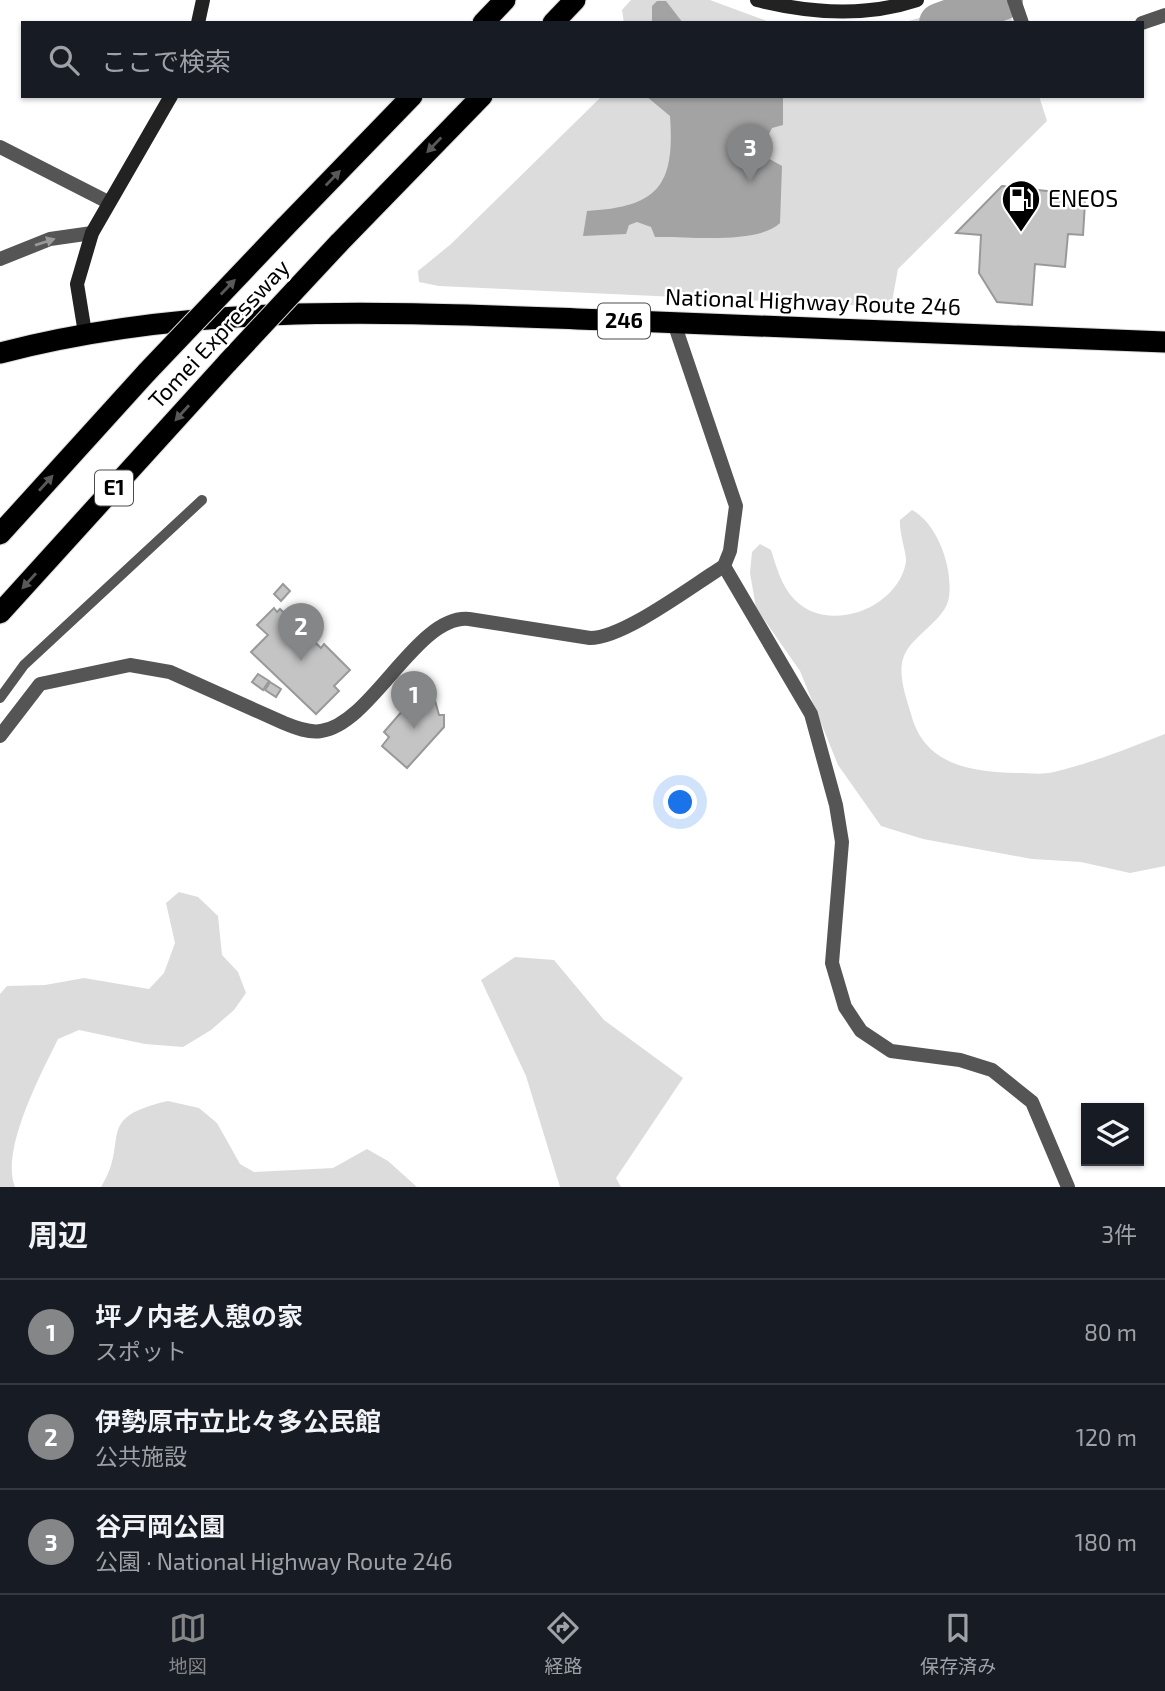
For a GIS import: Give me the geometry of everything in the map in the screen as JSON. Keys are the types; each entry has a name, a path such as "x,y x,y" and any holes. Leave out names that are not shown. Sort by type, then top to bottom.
{"highway":[{"path":"485,21 505,0"},
{"path":"555,21 575,0"},
{"name":"Tomei Expressway","path":"0,534 147,372 410,98"},
{"name":"Tomei Expressway","path":"0,613 228,362 480,98"},
{"name":"National Highway Route 246","path":"0,353 85,333 203,317 318,311 1165,342"}],"main road":[{"path":"198,21 203,0"},
{"path":"758,0 841,11 873,10 917,0"},
{"path":"85,333 77,284 92,233 170,98"}],"street":[{"path":"1014,0 1021,21"},
{"path":"1144,22 1165,15"},
{"path":"0,147 108,202"},
{"path":"0,259 50,239 92,233"},
{"path":"0,736 40,684 130,665 170,672 284,723 303,729 324,731 348,717 430,636 453,620 469,619 597,638 627,626 724,566 730,551 736,506 674,323"},
{"path":"724,566 811,714 836,805 842,842 832,963 845,1007 861,1031 891,1051 960,1060 992,1070 1032,1102 1068,1187"}],"lane":[{"path":"0,698 24,665 202,500"}],"shaded area":[{"path":"631,0 710,0 767,21 624,21 622,10"},
{"path":"980,0 1005,0 1012,21 909,21"},
{"path":"657,1 666,1 681,21 652,21 652,6"},
{"path":"600,98 1040,98 1047,121 898,269 891,307 439,286 419,282 418,271 451,244"},
{"path":"648,98 783,98 783,125 772,128 763,146 766,157 782,166 780,223 769,230 739,237 655,237 651,227 637,222 629,225 626,234 583,236 587,211 631,204 646,198 657,188 665,176 669,160 670,116"},
{"path":"912,510 929,525 942,548 950,586 947,605 908,648 902,663 907,700 917,731 938,755 952,762 983,771 1040,774 1082,764 1165,734 1165,866 1130,873 1081,862 1032,859 923,839 881,826 838,765 800,671 756,608 750,573 752,552 760,544 771,550 786,589 808,610 824,615 842,616 859,612 890,593 900,579 906,558 900,520"},
{"path":"179,892 198,897 218,916 222,955 238,972 246,993 234,1010 211,1030 183,1047 145,1044 79,1030 58,1039 24,1112 13,1153 15,1187 0,1187 0,994 7,986 45,985 84,978 149,989 164,973 175,943 166,903"},
{"path":"515,957 554,960 604,1020 683,1078 616,1178 621,1187 560,1187 526,1076 481,980"},
{"path":"168,1101 199,1108 217,1123 240,1164 254,1172 333,1168 367,1149 388,1161 417,1187 101,1187 109,1171 121,1123 130,1115"}],"building":[{"path":"1002,186 1082,195 1085,203 1083,235 1068,234 1065,267 1035,264 1032,305 997,302 979,273 981,235 956,233"},
{"path":"283,584 290,591 281,601 274,594"},
{"path":"274,608 277,612 280,609 321,648 324,644 350,670 334,686 339,691 316,714 251,652 268,635 257,625"},
{"path":"258,674 269,681 263,690 252,682"},
{"path":"270,682 281,689 276,697 265,690"},
{"path":"417,694 422,698 425,695 434,697 439,715 444,715 444,727 407,768 382,746 389,737 384,732"}],"waterway":[{"path":"945,21 1003,0"}],"place":[{"name":"谷戸岡公園","path":"750,182"},
{"name":"ENEOS","path":"1021,233"},
{"name":"伊勢原市立比々多公民館","path":"301,661"},
{"name":"坪ノ内老人憩の家","path":"414,729"}]}
